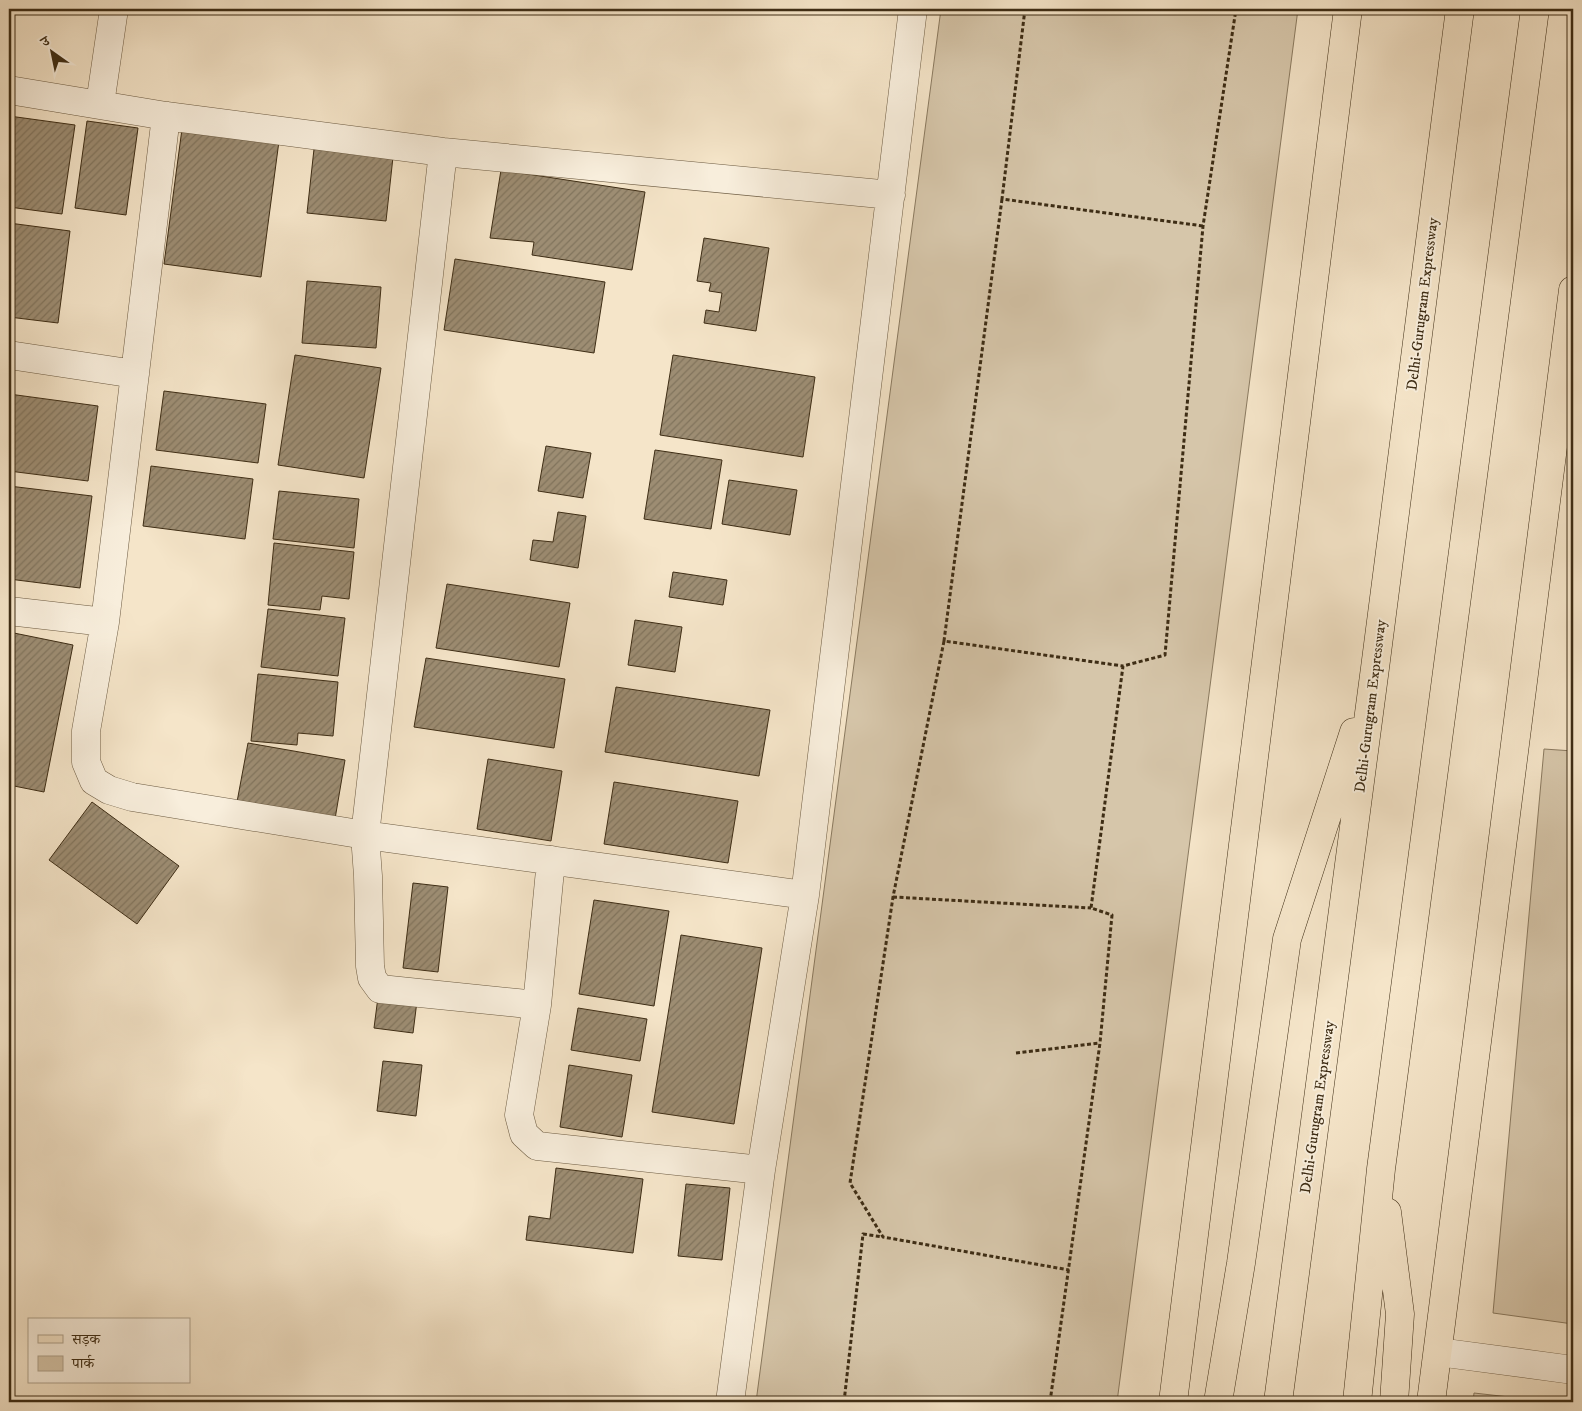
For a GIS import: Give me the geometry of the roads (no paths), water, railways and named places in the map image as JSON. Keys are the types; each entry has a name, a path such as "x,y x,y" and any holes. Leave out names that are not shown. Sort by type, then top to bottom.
{"main road":[{"path":"1173,1402 1348,9"},
{"name":"Delhi-Gurugram Expressway","path":"1278,1402 1460,9"},
{"path":"1357,1402 1381,1169 1536,9"},
{"path":"1527,71 1553,9"},
{"path":"1431,1402 1565,412 1573,290"},
{"path":"1218,1402 1241,1264 1287,938 1375,668"},
{"path":"1381,1169 1400,1314 1394,1402"}],"street":[{"path":"100,104 114,9"},
{"path":"730,1402 761,1170 805,896 913,9"},
{"path":"9,90 166,116 443,152 891,194"},
{"path":"166,116 104,622 86,731 86,762 94,781 109,790 132,798 365,835 805,896"},
{"path":"443,152 365,835 370,966 372,978 380,989 537,1004"},
{"path":"9,355 135,374"},
{"path":"9,611 104,622"},
{"path":"551,860 537,1004 519,1115 524,1134 536,1146 761,1170"},
{"path":"1438,1352 1573,1370"}]}
